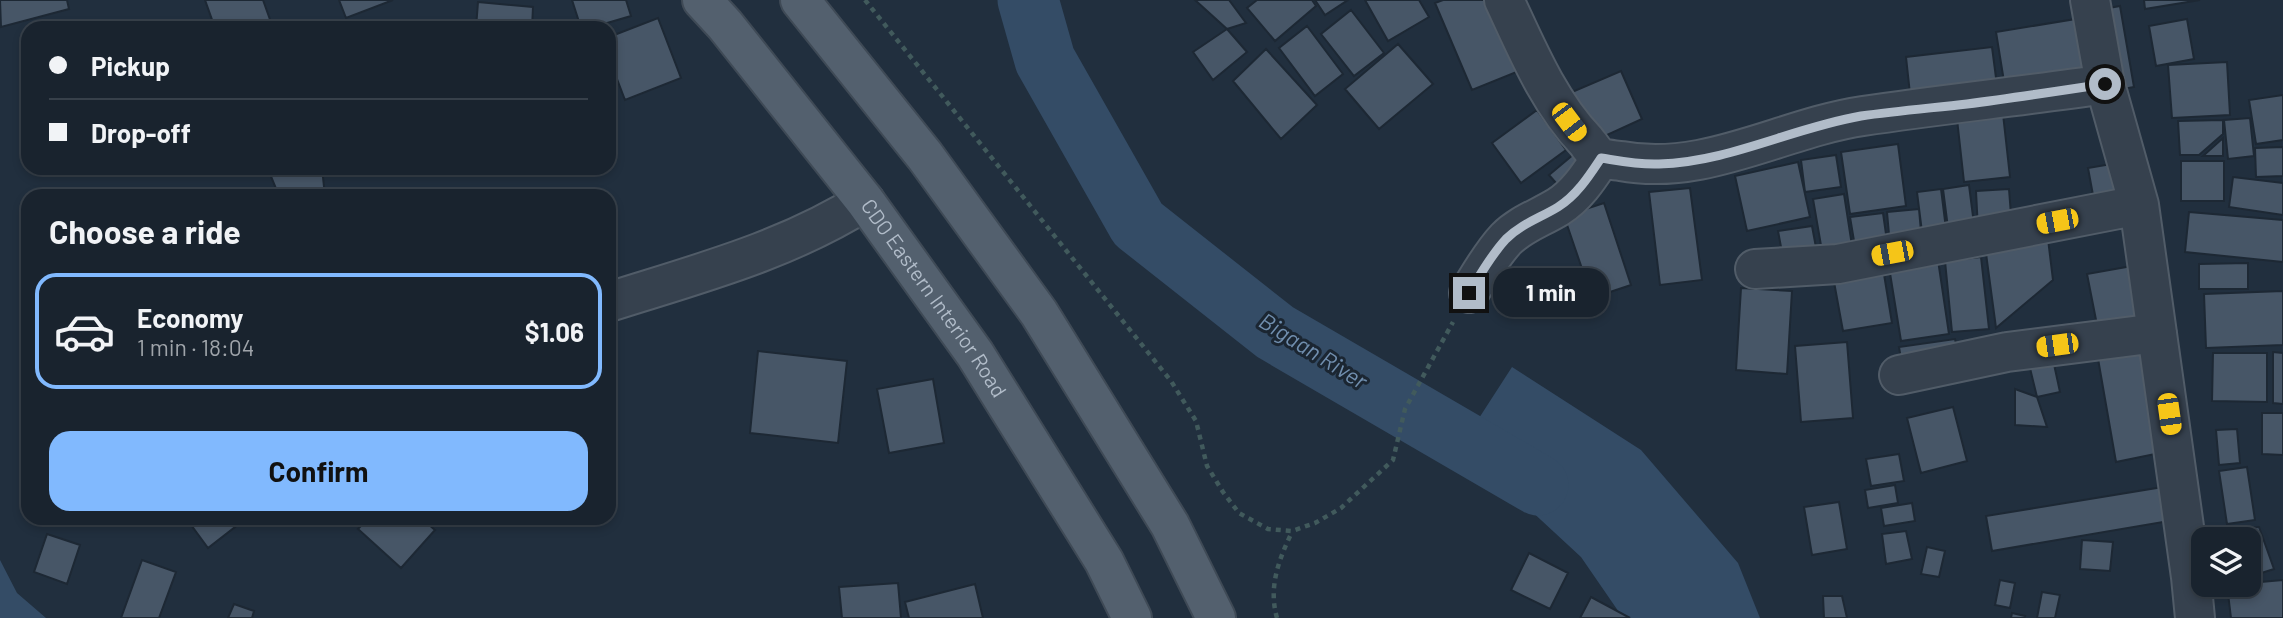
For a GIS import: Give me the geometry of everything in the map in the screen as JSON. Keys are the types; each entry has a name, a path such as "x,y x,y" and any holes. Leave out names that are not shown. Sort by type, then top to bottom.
{"main road":[{"name":"CDO Eastern Interior Road","path":"702,0 865,201 975,354 1104,561 1132,618"},
{"path":"800,0 925,156 1039,313 1170,525 1216,618"}],"street":[{"path":"1504,0 1539,74 1579,134 1601,158 1631,163 1658,164 1698,160 1746,148 1809,127 1861,116 2105,84"},
{"path":"2090,0 2105,84 2139,205 2191,577 2194,618"},
{"path":"1469,293 1487,263 1507,238 1527,222 1558,208 1574,194 1601,158"},
{"path":"616,300 770,250 814,231 865,201"},
{"path":"1755,269 1838,264 2139,205"},
{"path":"1899,375 2007,352 2157,332"}],"path":[{"path":"865,0 1171,381 1196,421 1207,466 1223,492 1240,513 1268,529 1292,531 1315,523 1341,508 1393,460 1405,409 1469,293"},
{"path":"1277,618 1274,585 1278,563 1292,531"}],"water":[{"path":"1512,367 1641,450 1738,563 1760,618 1623,618 1581,557 1461,446"},
{"path":"0,560 17,593 46,618 0,618"}],"building":[{"path":"0,0 67,0 69,9 1,27"},
{"path":"205,0 263,0 270,21 212,21"},
{"path":"339,0 393,0 346,18"},
{"path":"572,0 626,0 631,16 614,21 579,21"},
{"path":"1195,0 1229,0 1246,23 1227,29"},
{"path":"1257,0 1312,0 1316,6 1275,41 1247,8"},
{"path":"1315,0 1348,0 1325,15"},
{"path":"1365,0 1419,0 1429,17 1388,41"},
{"path":"1443,0 1495,0 1524,69 1472,90 1435,3"},
{"path":"2144,0 2200,0 2145,9"},
{"path":"478,2 533,7 532,21 477,21"},
{"path":"2120,6 2134,87 2112,91 2098,10"},
{"path":"1351,10 1384,53 1354,76 1321,34"},
{"path":"2088,17 2098,79 2006,94 1996,32"},
{"path":"658,18 681,78 625,100 616,76 616,34"},
{"path":"2187,19 2194,59 2156,66 2149,26"},
{"path":"1307,26 1343,74 1315,96 1279,48"},
{"path":"1227,29 1247,52 1213,80 1193,52"},
{"path":"1398,44 1433,84 1379,129 1345,89"},
{"path":"1992,47 1998,93 1911,103 1906,57"},
{"path":"1266,49 1317,105 1281,139 1233,81"},
{"path":"2227,62 2230,115 2172,118 2168,65"},
{"path":"1621,71 1642,119 1594,141 1572,92"},
{"path":"2283,95 2283,140 2256,144 2249,100"},
{"path":"2002,105 2010,177 1964,182 1956,110"},
{"path":"1537,110 1566,150 1521,183 1492,143"},
{"path":"2250,118 2254,156 2228,159 2224,120"},
{"path":"2223,120 2223,134 2199,155 2180,155 2178,121"},
{"path":"2223,138 2223,156 2203,156"},
{"path":"1898,144 1906,206 1850,214 1841,152"},
{"path":"2283,147 2283,176 2256,177 2255,148"},
{"path":"1574,154 1588,170 1563,191 1549,175"},
{"path":"1836,155 1841,187 1805,192 1801,160"},
{"path":"2181,161 2224,161 2224,201 2181,201"},
{"path":"1798,162 1810,217 1747,231 1735,176"},
{"path":"2123,162 2130,199 2095,206 2088,168"},
{"path":"270,175 323,175 324,189 276,189"},
{"path":"2233,177 2283,183 2283,215 2229,207"},
{"path":"1969,185 1975,232 1949,236 1943,189"},
{"path":"1690,188 1702,280 1660,285 1649,192"},
{"path":"1941,189 1947,237 1923,240 1917,192"},
{"path":"2009,189 2012,228 1978,230 1976,191"},
{"path":"1844,194 1853,252 1823,257 1813,199"},
{"path":"1604,203 1631,285 1592,298 1564,216"},
{"path":"1919,209 1922,243 1890,246 1887,212"},
{"path":"2189,212 2283,220 2283,262 2185,252"},
{"path":"1883,213 1888,248 1856,253 1850,217"},
{"path":"1812,226 1818,258 1784,263 1778,231"},
{"path":"2048,239 2053,280 1996,328 1985,246"},
{"path":"1981,257 1989,329 1952,332 1945,261"},
{"path":"1938,260 1949,334 1901,341 1889,267"},
{"path":"1882,262 1892,323 1843,331 1832,271"},
{"path":"2248,263 2248,289 2199,289 2199,264"},
{"path":"2132,266 2142,317 2097,325 2087,274"},
{"path":"1741,288 1792,291 1787,374 1736,370"},
{"path":"2283,291 2283,345 2206,348 2204,294"},
{"path":"1955,339 1959,357 1902,365 1899,347"},
{"path":"1847,342 1853,418 1801,422 1795,346"},
{"path":"2144,344 2160,453 2116,462 2097,353"},
{"path":"758,351 847,361 838,443 750,433"},
{"path":"2273,352 2283,353 2283,404 2273,403"},
{"path":"2213,353 2267,353 2267,402 2212,401"},
{"path":"2052,355 2060,392 2037,397 2028,360"},
{"path":"933,379 944,443 889,453 877,389"},
{"path":"2015,389 2037,397 2047,427 2015,425"},
{"path":"1953,407 1967,461 1921,473 1907,418"},
{"path":"2262,413 2283,413 2283,455 2262,454"},
{"path":"2237,429 2240,463 2219,465 2216,430"},
{"path":"1899,454 1904,481 1871,486 1866,459"},
{"path":"2247,467 2255,520 2227,524 2219,471"},
{"path":"1895,485 1898,503 1868,508 1865,490"},
{"path":"2169,486 2175,520 1992,551 1986,516"},
{"path":"1839,502 1847,549 1812,555 1804,507"},
{"path":"1912,503 1915,521 1884,526 1881,508"},
{"path":"191,525 233,525 235,527 208,548"},
{"path":"362,525 429,525 435,530 401,568 358,529"},
{"path":"1906,531 1912,559 1886,564 1882,534"},
{"path":"2261,533 2274,569 2261,573"},
{"path":"47,534 80,545 67,584 34,572"},
{"path":"2082,540 2113,542 2110,571 2080,569"},
{"path":"1927,547 1945,551 1939,577 1921,574"},
{"path":"1529,553 1568,573 1550,609 1511,590"},
{"path":"142,560 176,572 159,618 121,618"},
{"path":"2000,580 2015,583 2010,608 1995,605"},
{"path":"2283,580 2283,618 2231,618 2228,597 2261,597 2261,582"},
{"path":"898,583 901,618 842,618 839,587"},
{"path":"975,584 983,618 909,618 905,602"},
{"path":"2042,592 2060,595 2055,618 2037,618"},
{"path":"1823,596 1842,596 1847,618 1824,618"},
{"path":"1591,597 1630,618 1580,618"},
{"path":"234,604 254,611 252,618 228,618"},
{"path":"2012,613 2025,616 2011,618"}],"waterway":[{"name":"Bigaan River","path":"1028,0 1045,60 1138,224 1275,332 1538,485"}],"route":[{"path":"1469,293 1487,263 1507,238 1527,222 1558,208 1574,194 1601,158 1658,164 1698,160 1746,148 1809,127 1861,116 2105,84"}]}
